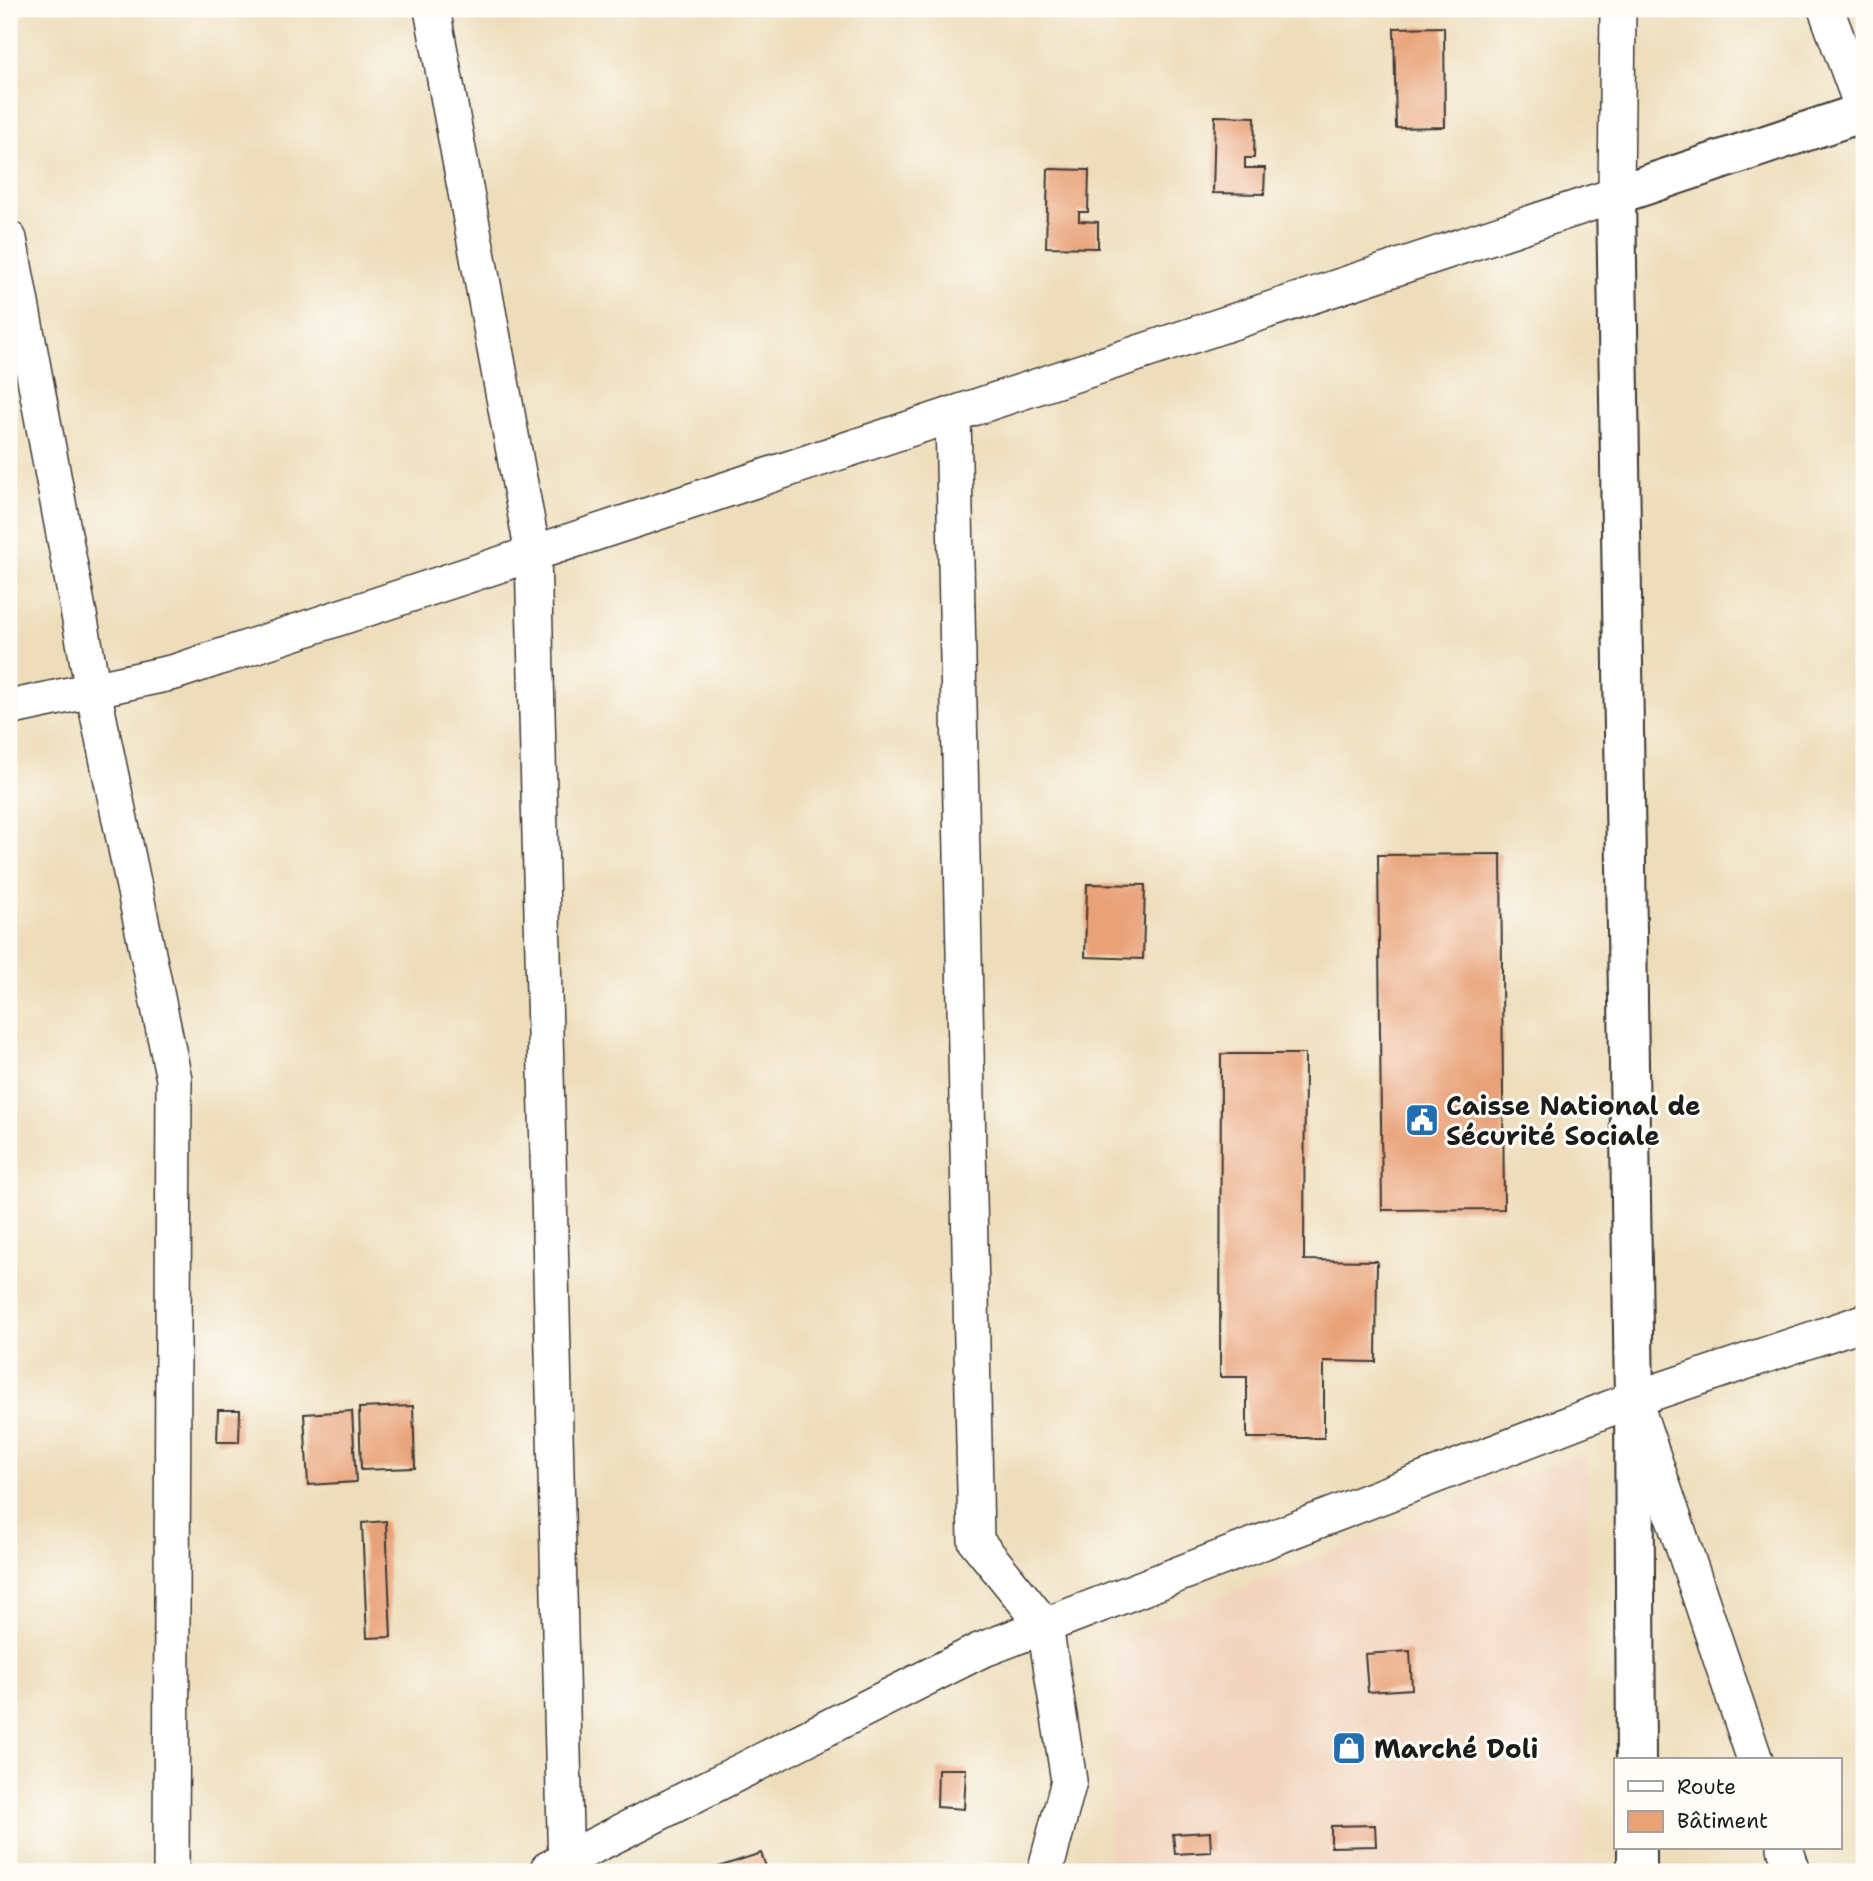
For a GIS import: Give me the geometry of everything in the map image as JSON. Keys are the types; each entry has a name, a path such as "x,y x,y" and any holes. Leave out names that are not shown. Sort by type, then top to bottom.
{"street":[{"path":"432,9 533,554 558,1868 979,1651 1634,1399 1864,1322"},
{"path":"1618,9 1616,195 1634,1399 1636,1758"},
{"path":"9,708 174,672 1864,112 1826,9"},
{"path":"9,239 93,690 174,1079 171,1872"},
{"path":"953,414 976,1541 1045,1626 1069,1781 1045,1872"},
{"path":"1634,1399 1754,1758"},
{"path":"1637,1850 1637,1872"},
{"path":"1786,1850 1793,1872"}],"shaded area":[{"name":"Marché Doli","path":"1587,1450 1584,1872 1097,1872 1109,1858 1118,1638"}],"building":[{"path":"1444,27 1445,127 1396,128 1394,28"},
{"path":"1215,116 1255,117 1254,158 1245,158 1245,168 1265,168 1264,194 1213,193"},
{"path":"1048,169 1089,170 1088,212 1079,212 1079,221 1098,222 1098,248 1046,247"},
{"path":"1501,854 1504,1209 1382,1210 1378,855"},
{"path":"1087,884 1145,885 1143,959 1085,957"},
{"path":"1221,1054 1305,1054 1304,1260 1377,1261 1376,1362 1324,1361 1324,1438 1247,1438 1247,1377 1220,1377"},
{"path":"413,1406 415,1468 361,1470 359,1408"},
{"path":"218,1410 240,1410 239,1442 217,1442"},
{"path":"352,1411 356,1482 308,1485 304,1414"},
{"path":"386,1521 391,1637 367,1638 362,1523"},
{"path":"1410,1651 1412,1689 1368,1692 1365,1654"},
{"path":"938,1769 966,1769 964,1809 937,1807"},
{"path":"1375,1825 1376,1846 1331,1847 1331,1826"},
{"path":"1210,1832 1211,1852 1175,1854 1173,1834"},
{"path":"761,1853 768,1872 703,1872"}],"place":[{"name":"Caisse National de Sécurité Sociale","path":"1422,1120"},
{"name":"Marché Doli","path":"1349,1748"}]}
